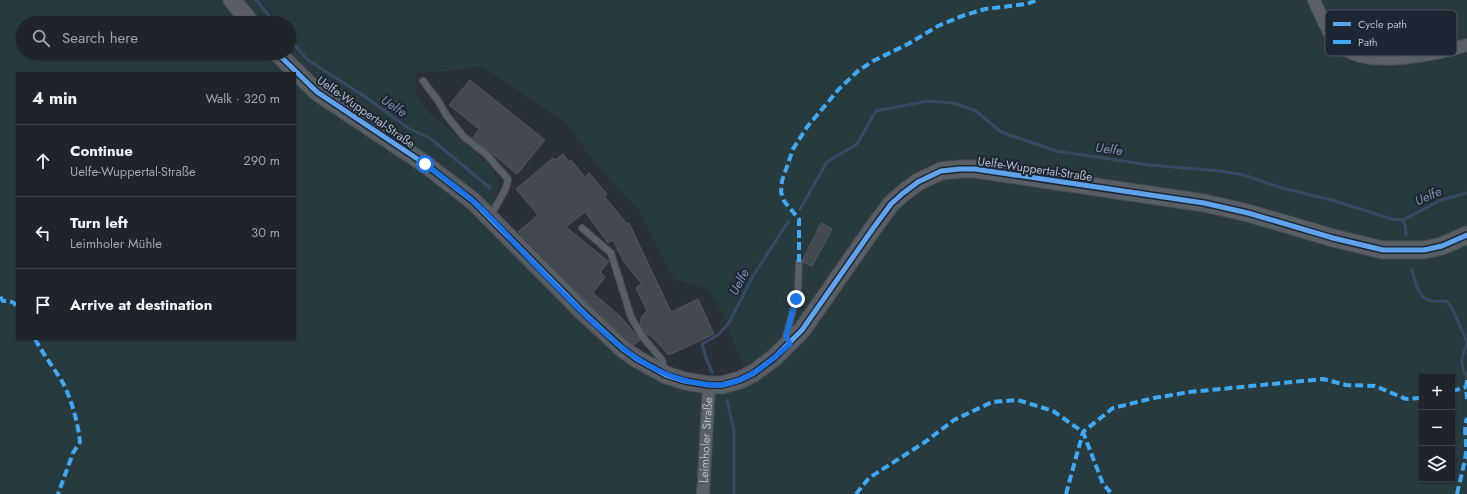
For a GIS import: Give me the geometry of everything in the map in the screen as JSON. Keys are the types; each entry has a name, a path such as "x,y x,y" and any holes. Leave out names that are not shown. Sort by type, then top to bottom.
{"main road":[{"path":"232,0 245,16"},
{"name":"Uelfe-Wuppertal-Straße","path":"283,60 317,92 425,164 452,184 490,217 522,251 617,344 666,375 685,381 710,385 730,383 754,373 790,344 802,330 891,204 918,182 933,174 950,170 975,169 1204,203 1248,213 1333,238 1383,250 1424,250 1442,246 1467,235"}],"street":[{"path":"1314,0 1325,23"},
{"path":"1457,48 1467,45"},
{"path":"1361,56 1376,58 1417,56"},
{"name":"Leimholer Straße","path":"703,494 710,385"}],"lane":[{"path":"423,81 464,137 486,154 508,179 506,188 490,217"},
{"path":"582,228 612,253 631,317 642,336 662,360 666,375"},
{"path":"790,344 786,336 797,294 799,262"}],"green space":[{"path":"0,0 232,0 245,16 16,16 16,60 284,60 296,72 302,78 312,88 351,116 420,160 468,196 544,274 607,335 623,348 658,370 677,378 697,383 729,383 747,376 724,317 708,289 675,280 639,211 591,158 569,125 483,67 439,72 416,72 416,94 429,113 477,153 492,168 498,179 497,191 490,212 435,165 368,117 296,59 296,35 320,54 296,35 296,16 247,16 235,0 1467,0 1467,233 1440,245 1424,248 1384,248 1359,243 1249,211 1203,201 1005,171 961,166 940,169 916,180 889,202 837,268 797,327 748,375 762,368 775,358 804,327 877,223 894,202 914,184 926,177 948,170 975,169 1204,203 1248,213 1333,238 1383,250 1424,250 1442,246 1467,235 1467,494 0,494"}],"building":[{"path":"470,80 545,140 517,174 473,138 479,129 449,105"},
{"path":"563,154 569,162 571,160 585,177 589,173 607,194 604,196 627,224 629,223 671,312 698,299 714,334 669,355 654,339 648,334 647,335 640,324 642,316 647,311 636,288 641,283 624,262 613,240 608,243 585,212 566,227 609,262 600,272 605,277 593,293 620,316 640,340 634,345 591,306 518,232 538,215 516,189 553,158 555,160"},
{"path":"821,223 832,229 812,266 803,262 803,259"}],"waterway":[{"name":"Uelfe","path":"256,0 269,16"},
{"name":"Uelfe","path":"296,47 308,60 367,98 408,128 431,139 490,188"},
{"name":"Uelfe","path":"800,209 827,162 857,144 876,111 928,101 954,103 976,111 1001,132 1056,151 1150,165 1220,171 1244,175 1282,188 1335,201 1392,219 1403,220 1441,200 1467,193"},
{"path":"1403,220 1406,234"},
{"name":"Uelfe","path":"712,372 702,344 718,335 729,323 753,276 788,222"},
{"path":"1412,270 1416,285 1425,299 1430,301 1446,301 1452,308 1467,342 1462,361 1466,375"},
{"path":"727,401 734,430 734,494"}],"marked path":[{"path":"799,262 799,219 784,201 781,192 782,181 793,149 807,127 839,89 858,71 873,61 908,44 938,26 962,16 985,9 1027,4 1037,0"},
{"path":"0,297 3,301 10,301 16,305"},
{"path":"36,340 63,383 74,412 79,435 80,442 73,453 58,494"},
{"path":"1066,494 1083,432 1113,408 1154,398 1190,392 1323,379 1346,385 1375,386 1406,399 1419,398"},
{"path":"1467,380 1467,399"},
{"path":"1455,390 1466,387"},
{"path":"856,494 869,478 925,442 954,420 992,402 1018,400 1053,411 1083,432 1103,484 1112,494"},
{"path":"1457,494 1466,453 1465,426 1467,418"}],"cycle path":[{"path":"284,60 317,92 425,164 473,201 584,313 623,349 637,359 666,375 685,381 709,385 722,385 740,380 754,373 775,357 802,330 891,204 918,182 941,171 975,169 1204,203 1248,213 1333,238 1383,250 1424,250 1442,246 1467,235"}],"route":[{"path":"425,164 474,201 584,313 623,349 666,375 685,381 710,385 722,385 740,380 754,373 790,344 786,336 796,299"}]}
